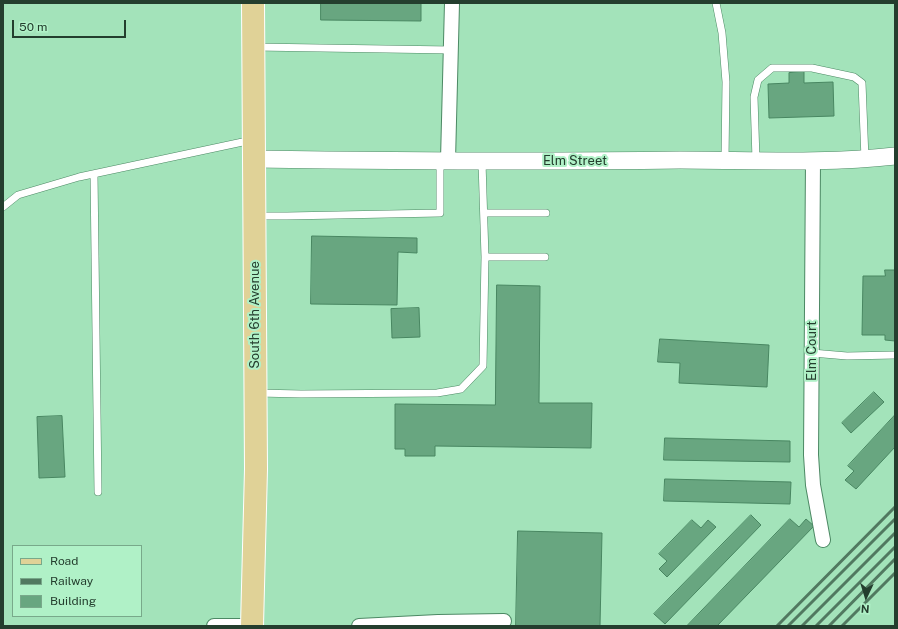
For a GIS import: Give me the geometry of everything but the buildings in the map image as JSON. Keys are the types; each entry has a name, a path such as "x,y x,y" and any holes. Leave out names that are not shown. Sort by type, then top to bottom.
{"main road":[{"name":"South 6th Avenue","path":"253,3 256,393 253,626"}],"street":[{"path":"444,160 451,50 452,3"},
{"name":"Elm Street","path":"255,149 482,161 813,160 866,159 895,156"},
{"name":"Elm Court","path":"813,160 811,455 813,485 823,540"},
{"path":"359,626 438,622 504,621"},
{"path":"214,626 253,626"}],"lane":[{"path":"716,3 722,33 726,82 725,160"},
{"path":"253,47 451,50"},
{"path":"756,160 754,97 758,80 772,68 812,68 854,77 862,83 866,159"},
{"path":"3,207 18,195 94,174 255,149"},
{"path":"255,216 440,213 444,160"},
{"path":"256,393 437,393 461,389 483,366 485,257 482,161"},
{"path":"94,174 98,492"},
{"path":"484,213 546,213"},
{"path":"485,257 545,257"},
{"path":"812,353 848,356 895,355"}],"railway":[{"path":"777,626 895,507"},
{"path":"788,626 895,519"},
{"path":"802,626 895,533"},
{"path":"816,626 895,547"},
{"path":"829,626 895,559"},
{"path":"842,626 895,573"}]}
